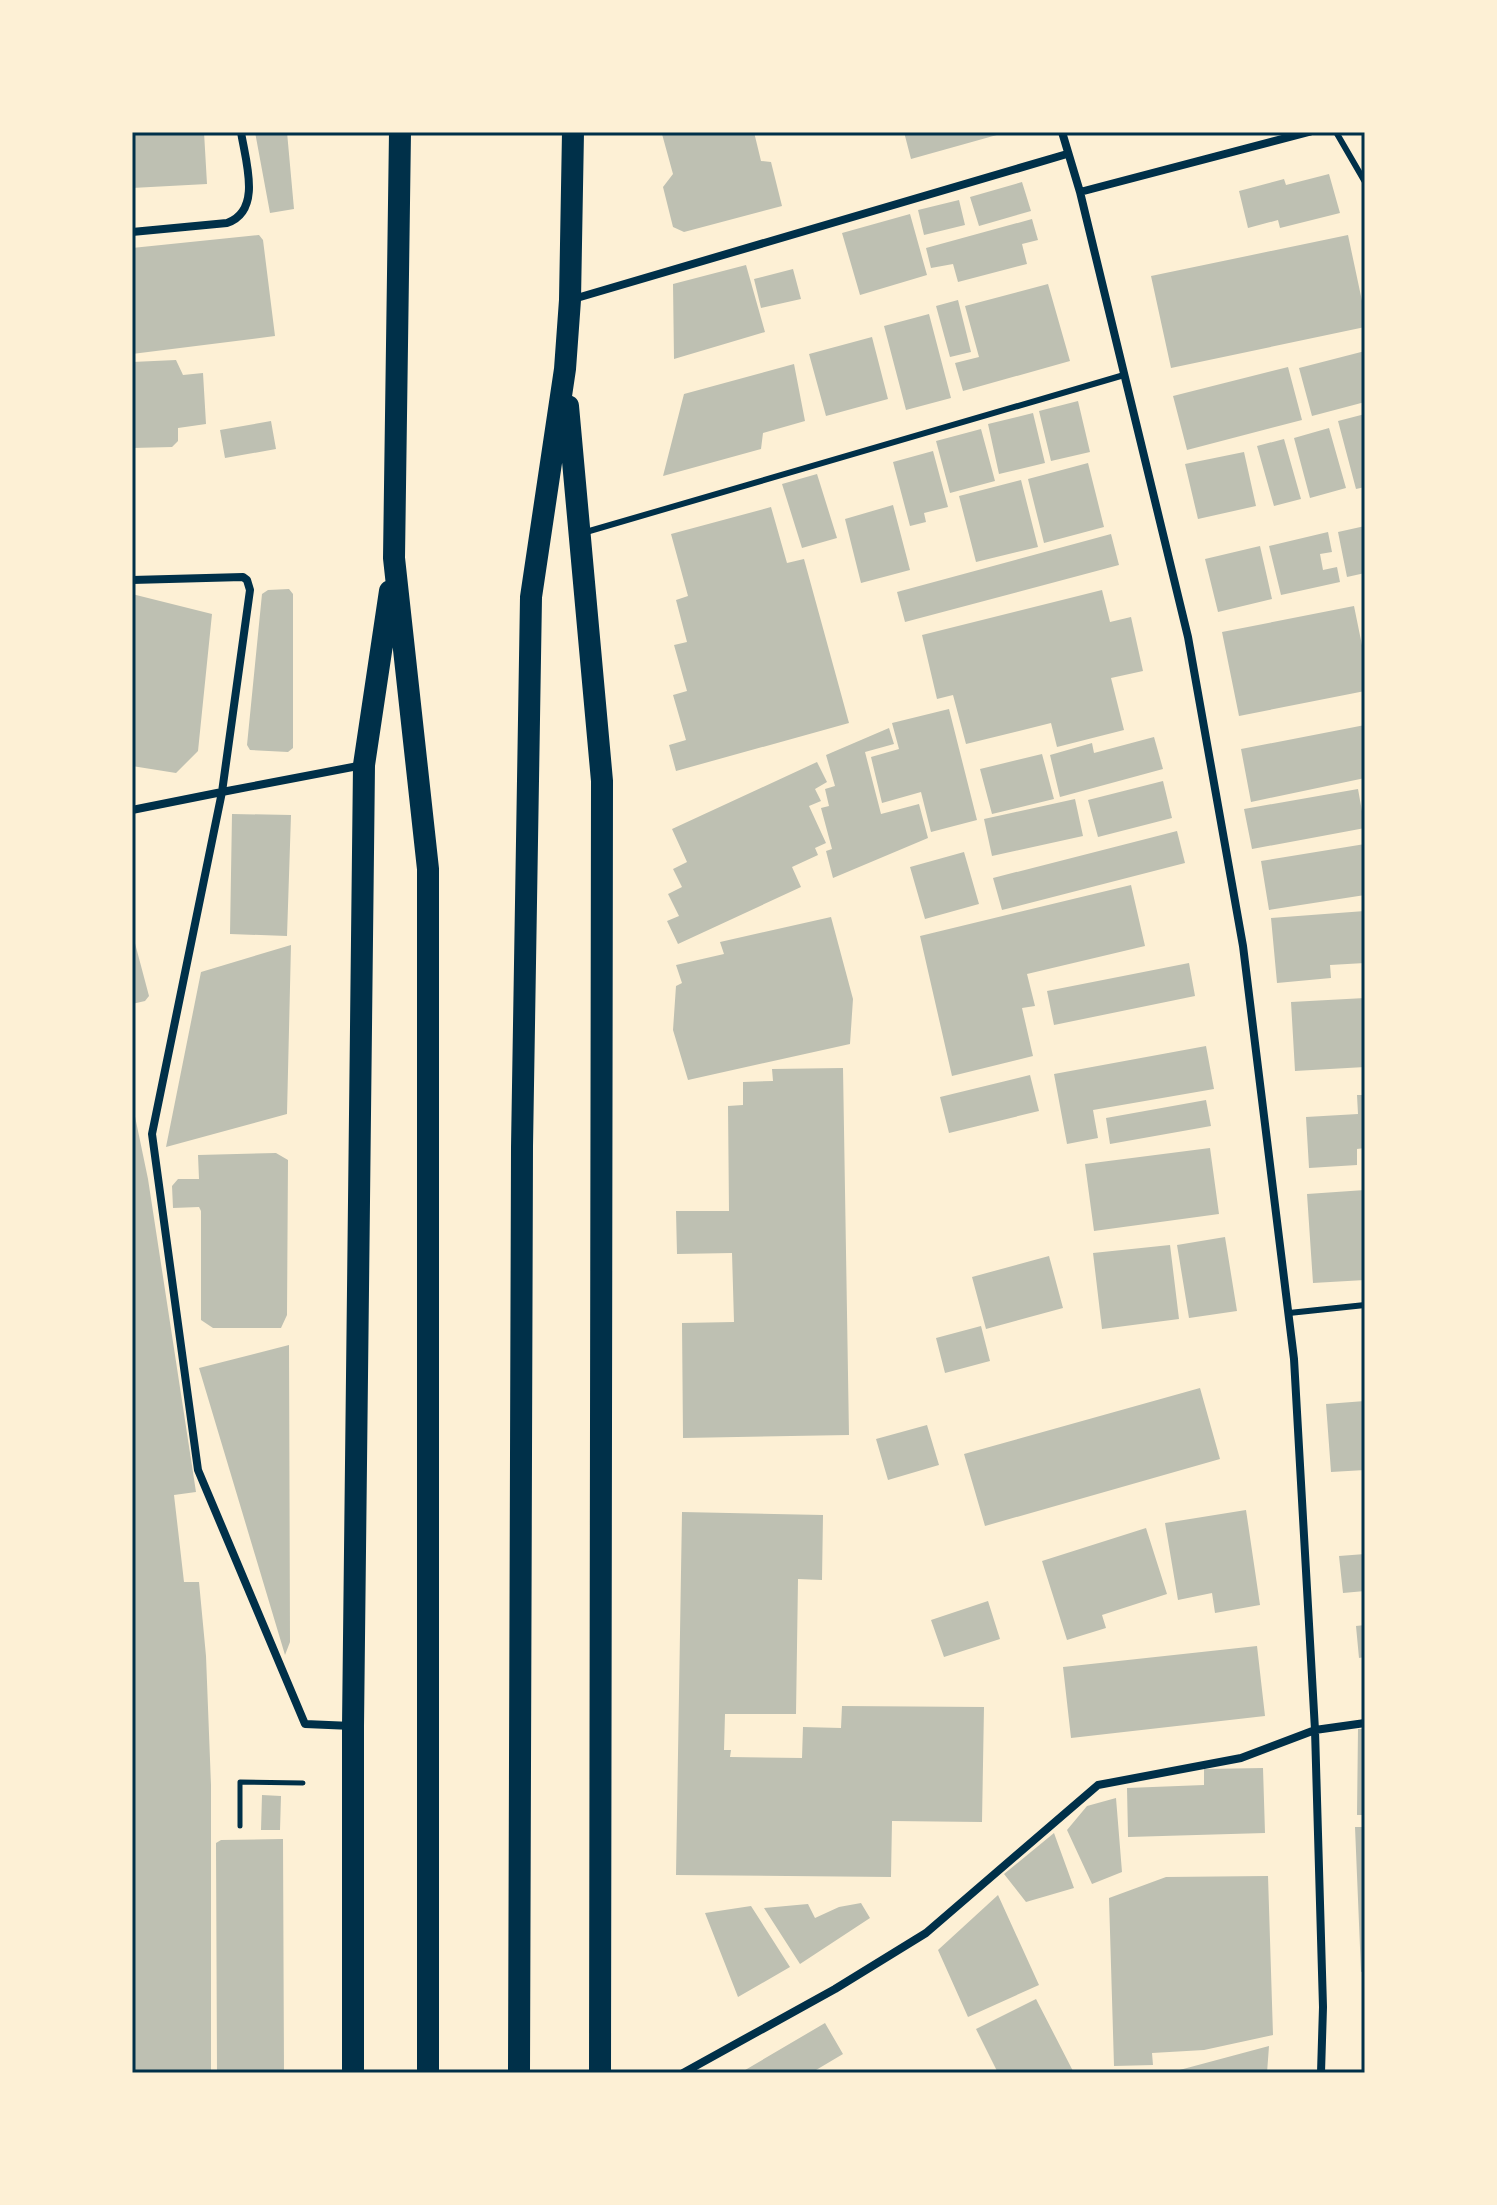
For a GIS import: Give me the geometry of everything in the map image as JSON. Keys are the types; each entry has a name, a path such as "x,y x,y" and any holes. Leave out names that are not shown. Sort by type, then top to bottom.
{"highway":[{"path":"400,132 394,558 428,869 428,2073"},
{"path":"519,2073 522,1163 531,597 565,369 570,300 573,132"},
{"path":"565,369 602,781 600,2073"},
{"path":"353,2073 353,1726 364,765 394,558"}],"street":[{"path":"132,232 227,223 237,219 247,205 250,192 241,132"},
{"path":"1062,132 1080,192 1188,637 1243,946 1294,1359 1315,1730 1323,2007 1321,2073"},
{"path":"1080,192 1309,132"},
{"path":"570,300 1067,154"},
{"path":"132,580 243,577 249,584 222,792 152,1134 198,1470 305,1724 353,1726"},
{"path":"132,810 364,765"},
{"path":"683,2073 835,1989 926,1933 1098,1785 1241,1758 1315,1730 1365,1723"}],"lane":[{"path":"1336,132 1365,182"},
{"path":"578,534 1124,375"},
{"path":"1289,1313 1365,1305"}],"path":[{"path":"240,1826 240,1782 303,1783"}],"building":[{"path":"132,132 204,132 207,184 132,188"},
{"path":"255,132 287,132 294,209 270,213"},
{"path":"754,132 761,161 771,162 782,206 684,232 673,227 663,187 673,174 662,134"},
{"path":"904,132 1004,132 1004,133 911,159"},
{"path":"1329,174 1340,213 1280,228 1278,220 1248,228 1239,191 1284,179 1286,185"},
{"path":"1022,182 1031,211 979,226 970,197"},
{"path":"959,200 965,225 924,235 918,210"},
{"path":"910,214 927,275 860,295 842,233"},
{"path":"1032,219 1038,240 1022,244 1027,264 958,282 953,264 931,268 926,248"},
{"path":"259,235 263,240 275,336 132,354 132,248"},
{"path":"1348,235 1365,327 1171,368 1151,276"},
{"path":"746,265 765,332 674,359 673,284"},
{"path":"793,269 801,299 761,308 754,279"},
{"path":"1048,284 1070,361 963,391 955,363 979,357 965,306"},
{"path":"958,300 971,352 950,357 936,306"},
{"path":"929,314 951,398 906,410 884,326"},
{"path":"872,337 888,399 826,416 809,354"},
{"path":"1365,351 1365,402 1312,416 1299,368"},
{"path":"176,360 183,375 203,373 206,424 178,428 178,441 172,447 132,448 132,362"},
{"path":"794,364 805,421 763,433 761,449 663,476 684,394"},
{"path":"1288,367 1302,420 1187,450 1173,396"},
{"path":"1078,401 1090,452 1051,461 1039,411"},
{"path":"1033,413 1045,463 999,474 988,424"},
{"path":"1365,414 1365,487 1356,489 1338,421"},
{"path":"271,421 276,449 225,458 220,430"},
{"path":"1329,428 1346,488 1310,498 1294,438"},
{"path":"981,429 995,481 950,493 936,441"},
{"path":"1284,439 1301,499 1274,506 1257,446"},
{"path":"933,451 948,507 924,513 926,522 910,526 893,462"},
{"path":"1244,452 1256,506 1198,519 1185,464"},
{"path":"1088,463 1104,527 1044,543 1028,479"},
{"path":"817,474 837,538 802,548 782,484"},
{"path":"1021,480 1038,547 976,562 959,496"},
{"path":"893,505 910,570 861,583 845,519"},
{"path":"771,507 787,563 804,559 849,723 676,771 669,745 686,740 673,695 687,691 674,645 687,642 676,600 688,596 671,534"},
{"path":"1365,526 1365,573 1347,577 1338,532"},
{"path":"1328,532 1332,552 1320,554 1323,570 1337,567 1340,582 1281,595 1269,546"},
{"path":"1111,534 1119,565 905,622 897,592"},
{"path":"1260,546 1272,599 1218,612 1205,559"},
{"path":"289,589 293,594 293,748 288,752 250,750 247,745 262,594 268,590"},
{"path":"1102,590 1110,622 1131,617 1143,671 1111,678 1124,730 1057,747 1051,723 966,744 953,695 937,699 922,635"},
{"path":"132,594 212,614 198,751 176,773 132,766"},
{"path":"1354,606 1365,660 1365,691 1239,716 1222,632"},
{"path":"949,709 977,820 931,832 921,792 882,803 871,757 899,749 892,723"},
{"path":"1365,725 1365,778 1251,802 1241,749"},
{"path":"889,728 894,744 865,752 881,814 919,804 928,838 833,878 826,851 832,849 821,808 829,806 825,789 835,786 826,755"},
{"path":"1154,737 1163,769 1060,797 1050,755 1092,743 1094,753"},
{"path":"1042,754 1054,799 992,814 980,769"},
{"path":"817,762 827,782 815,789 821,801 809,806 826,843 815,848 818,855 792,867 801,887 678,944 667,921 679,916 668,894 682,887 673,869 687,862 672,829"},
{"path":"1163,781 1172,818 1098,837 1088,800"},
{"path":"1358,789 1365,828 1252,849 1244,809"},
{"path":"1075,799 1083,836 992,856 984,819"},
{"path":"232,814 291,815 287,936 230,934"},
{"path":"1177,831 1185,863 1002,910 993,878"},
{"path":"1365,844 1365,895 1269,910 1261,861"},
{"path":"964,852 979,904 925,919 910,867"},
{"path":"1131,885 1145,946 1027,974 1035,1006 1022,1008 1033,1056 952,1076 920,936"},
{"path":"1365,911 1365,963 1330,965 1331,978 1277,983 1271,918"},
{"path":"831,917 853,999 850,1044 688,1080 673,1030 676,986 682,983 676,965 724,954 720,942"},
{"path":"132,932 149,996 145,1001 132,1004"},
{"path":"291,945 287,1114 166,1147 201,972"},
{"path":"1189,963 1195,996 1054,1025 1047,991"},
{"path":"1365,998 1365,1067 1295,1071 1291,1002"},
{"path":"1206,1046 1214,1089 1093,1110 1098,1138 1067,1144 1054,1074"},
{"path":"843,1068 849,1435 683,1438 682,1323 734,1322 732,1253 677,1254 676,1211 729,1211 728,1106 743,1105 743,1082 773,1081 772,1069"},
{"path":"1030,1075 1039,1111 949,1133 940,1097"},
{"path":"1357,1095 1365,1095 1365,1148 1357,1149 1357,1165 1309,1168 1306,1117 1358,1114"},
{"path":"1206,1100 1211,1126 1110,1144 1106,1118"},
{"path":"132,1102 148,1179 196,1492 174,1495 184,1582 199,1582 206,1656 211,1785 211,2073 132,2073"},
{"path":"1210,1148 1219,1214 1094,1231 1085,1164"},
{"path":"276,1153 288,1160 287,1315 281,1328 213,1328 201,1320 201,1211 199,1207 173,1208 172,1186 178,1179 199,1179 198,1155"},
{"path":"1365,1190 1365,1280 1313,1283 1307,1194"},
{"path":"1225,1237 1237,1311 1189,1318 1177,1245"},
{"path":"1170,1245 1179,1319 1102,1329 1093,1253"},
{"path":"1049,1256 1063,1308 986,1329 972,1277"},
{"path":"981,1326 990,1361 945,1373 936,1338"},
{"path":"289,1345 290,1642 285,1655 199,1368"},
{"path":"1200,1388 1220,1459 985,1526 964,1454"},
{"path":"1365,1401 1365,1470 1331,1472 1326,1404"},
{"path":"927,1425 939,1465 888,1480 876,1439"},
{"path":"1246,1510 1260,1605 1215,1613 1212,1593 1178,1600 1165,1523"},
{"path":"682,1512 823,1515 822,1580 798,1579 796,1714 725,1714 724,1750 731,1750 730,1757 802,1758 803,1727 841,1728 842,1706 984,1707 982,1822 892,1821 891,1877 676,1875"},
{"path":"1146,1528 1167,1594 1102,1615 1106,1628 1067,1640 1042,1561"},
{"path":"1365,1554 1365,1591 1343,1593 1339,1556"},
{"path":"988,1601 1000,1639 944,1657 931,1620"},
{"path":"1365,1625 1365,1657 1359,1658 1356,1626"},
{"path":"1257,1646 1265,1716 1071,1738 1063,1667"},
{"path":"1358,1729 1365,1729 1365,1815 1357,1815"},
{"path":"1263,1768 1265,1833 1128,1837 1127,1788 1204,1785 1204,1769"},
{"path":"262,1795 281,1796 280,1830 261,1830"},
{"path":"1116,1798 1122,1872 1092,1884 1067,1830 1087,1806"},
{"path":"1355,1827 1365,1827 1365,1971 1361,1972"},
{"path":"1054,1833 1074,1888 1026,1902 1004,1874"},
{"path":"283,1839 284,2073 217,2073 216,1843 221,1840"},
{"path":"1268,1876 1273,2035 1204,2050 1152,2053 1153,2065 1114,2066 1109,1898 1166,1877"},
{"path":"998,1895 1039,1985 968,2017 938,1950"},
{"path":"861,1903 870,1918 800,1964 764,1908 808,1904 815,1918 839,1907"},
{"path":"751,1906 790,1967 738,1997 705,1913"},
{"path":"1036,1999 1074,2073 998,2073 976,2029"},
{"path":"825,2023 843,2054 811,2073 740,2073"},
{"path":"1269,2046 1267,2073 1172,2073 1172,2072"}]}
